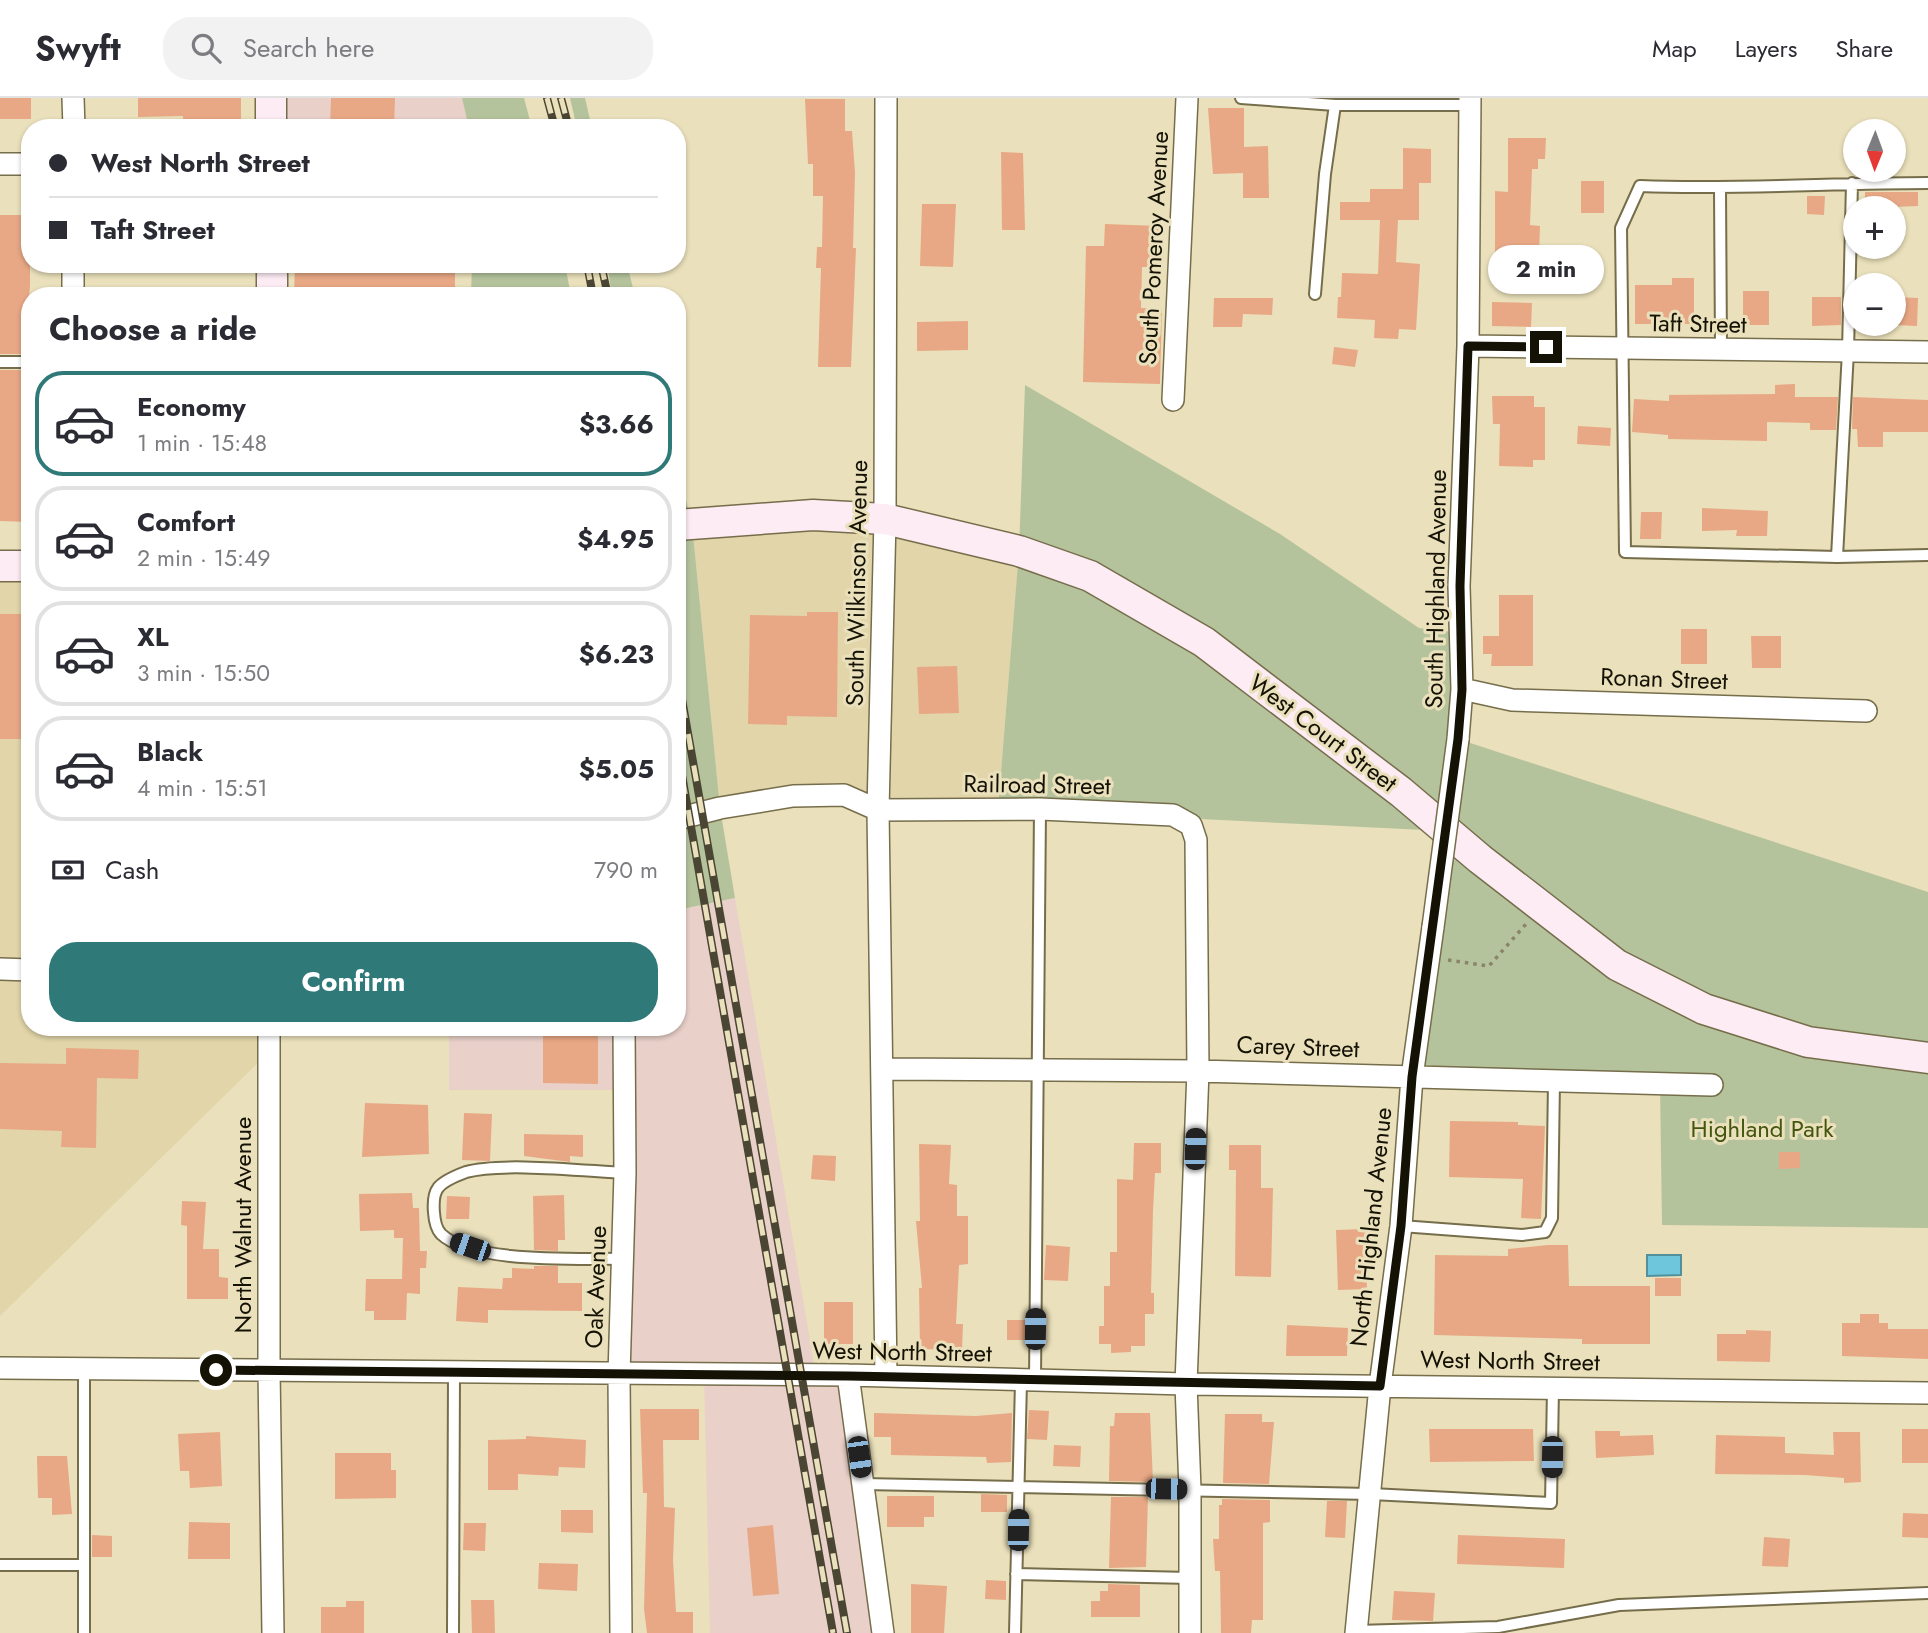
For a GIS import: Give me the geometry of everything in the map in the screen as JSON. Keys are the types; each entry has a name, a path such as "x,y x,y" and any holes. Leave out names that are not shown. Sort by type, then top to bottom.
{"main road":[{"path":"271,98 271,119"},
{"name":"West Court Street","path":"686,524 813,515 885,519 1019,551 1090,576 1204,642 1401,792 1617,965 1704,1009 1808,1042 1928,1058"},
{"path":"0,566 21,566"}],"street":[{"path":"74,98 74,119"},
{"name":"South Wilkinson Avenue","path":"886,98 885,519 878,810 886,1376"},
{"name":"South Pomeroy Avenue","path":"1173,400 1178,128 1187,98"},
{"name":"South Highland Avenue","path":"1412,1077 1458,739 1462,690 1460,586 1468,346 1470,101"},
{"path":"0,164 21,164"},
{"name":"Taft Street","path":"1468,346 1928,352"},
{"name":"Ronan Street","path":"1462,690 1512,701 1866,710"},
{"path":"686,817 793,796 844,794 878,810"},
{"name":"Railroad Street","path":"878,810 1040,809 1173,815 1191,825 1196,840 1198,1071"},
{"path":"0,969 21,970"},
{"name":"North Walnut Avenue","path":"269,1036 269,1371 273,1633"},
{"name":"Oak Avenue","path":"621,1633 619,1375 625,1172 624,1036"},
{"name":"Carey Street","path":"882,1069 1198,1071 1712,1085"},
{"path":"1190,1633 1190,1490 1186,1384 1198,1071"},
{"name":"North Highland Avenue","path":"1356,1632 1380,1386 1401,1226 1412,1077"},
{"name":"West North Street","path":"0,1368 886,1376 1186,1384 1928,1393"},
{"path":"848,1376 883,1633"}],"lane":[{"path":"1241,98 1335,105 1470,101"},
{"path":"1315,294 1325,174 1335,105"},
{"path":"1837,557 1848,351 1852,183"},
{"path":"1928,183 1852,183 1720,189 1640,186 1621,228 1625,552 1837,557 1928,555"},
{"path":"1720,189 1721,350"},
{"path":"0,362 21,362"},
{"path":"1015,1633 1019,1487 1028,1381 1039,1070 1040,809"},
{"path":"1401,1226 1522,1236 1545,1232 1552,1218 1554,1081"},
{"path":"623,1259 484,1252 442,1234 436,1226 435,1198 438,1188 448,1180 485,1168 625,1172"},
{"path":"84,1368 84,1633"},
{"path":"453,1633 454,1373"},
{"path":"863,1484 1371,1494 1551,1503 1553,1388"},
{"path":"0,1565 84,1565"},
{"path":"1016,1574 1190,1578"},
{"path":"1356,1632 1497,1627 1619,1605 1928,1593"}],"path":[{"path":"1429,958 1489,966 1541,906"}],"shaded area":[{"path":"271,98 462,98 467,119 271,119"},
{"path":"758,519 1019,551 998,809 878,810 844,795 720,808 692,524"},
{"path":"0,566 21,566 21,1036 269,1036 269,1052 0,1316"},
{"path":"735,898 816,1376 848,1375 883,1633 710,1633 704,1376 619,1375 624,1090 449,1090 449,1036 686,1036 686,908"}],"green space":[{"path":"462,98 524,98 530,119 467,119"},
{"path":"570,98 585,98 590,119 575,119"},
{"path":"472,273 567,273 569,287 471,287"},
{"path":"608,273 629,273 633,287 611,287"},
{"name":"Highland Park","path":"1025,385 1280,534 1419,628 1461,633 1458,739 1928,892 1928,1228 1662,1225 1660,1084 1412,1077 1445,831 998,809 1019,551"},
{"path":"686,500 692,524 720,808 735,898 686,908"}],"water":[{"path":"1647,1255 1681,1255 1681,1275 1647,1276"}],"building":[{"path":"0,98 31,98 31,119 0,119"},
{"path":"138,98 241,98 241,119 138,117"},
{"path":"331,98 395,98 394,119 330,119"},
{"path":"805,99 845,99 845,131 852,131 855,173 853,248 856,248 851,367 818,367 821,268 816,268 817,247 822,247 823,196 813,196 813,164 808,164"},
{"path":"1208,108 1244,108 1244,147 1268,146 1269,198 1243,198 1243,173 1213,174"},
{"path":"1508,138 1546,138 1545,159 1538,159 1538,169 1532,169 1530,225 1540,226 1539,253 1495,252 1495,191 1508,192"},
{"path":"1403,148 1431,149 1431,183 1419,183 1419,220 1398,220 1396,262 1420,264 1416,330 1399,329 1398,339 1374,338 1375,320 1337,318 1338,297 1341,297 1342,273 1378,274 1380,220 1340,220 1340,202 1370,202 1370,189 1403,189"},
{"path":"1001,152 1023,153 1025,230 1002,230"},
{"path":"1581,181 1604,181 1604,213 1581,213"},
{"path":"1865,192 1918,192 1918,206 1906,206 1906,196 1865,196"},
{"path":"1807,196 1825,196 1824,215 1807,214"},
{"path":"922,204 956,204 953,267 920,266"},
{"path":"0,215 21,215 21,273 30,273 30,285 21,287 21,354 0,354"},
{"path":"1105,224 1159,226 1158,267 1142,267 1141,308 1162,309 1160,384 1083,382 1086,246 1104,246"},
{"path":"295,273 455,273 455,287 294,287"},
{"path":"1672,278 1694,278 1694,324 1635,324 1635,285 1672,285"},
{"path":"1743,291 1769,291 1769,325 1743,325"},
{"path":"1812,297 1841,297 1841,325 1812,326"},
{"path":"1214,298 1273,298 1272,315 1243,314 1242,327 1213,327"},
{"path":"1906,298 1918,298 1917,326 1906,326"},
{"path":"1492,302 1532,303 1531,327 1492,326"},
{"path":"968,321 968,350 917,351 917,322"},
{"path":"1334,347 1358,350 1355,367 1332,364"},
{"path":"0,370 21,370 21,522 0,521"},
{"path":"1795,384 1795,397 1838,397 1836,430 1810,430 1810,423 1767,422 1767,441 1668,439 1668,435 1632,432 1634,399 1669,401 1669,395 1775,394 1775,385"},
{"path":"1492,396 1534,396 1534,407 1545,407 1545,460 1533,460 1533,467 1499,466 1500,424 1493,424"},
{"path":"1853,397 1928,400 1928,432 1883,432 1883,447 1858,447 1857,429 1852,429"},
{"path":"1578,426 1611,428 1610,446 1577,444"},
{"path":"1702,508 1768,511 1767,536 1736,536 1737,530 1702,531"},
{"path":"1641,512 1662,512 1661,539 1640,539"},
{"path":"1499,595 1533,595 1533,666 1491,666 1492,654 1483,654 1483,636 1499,636"},
{"path":"807,612 838,612 837,717 787,716 787,725 748,724 750,615 807,616"},
{"path":"0,614 21,614 21,739 0,739"},
{"path":"1681,629 1707,629 1707,664 1681,664"},
{"path":"1751,636 1781,636 1781,668 1752,668"},
{"path":"957,666 959,713 919,714 917,667"},
{"path":"543,1036 598,1036 598,1084 543,1083"},
{"path":"66,1048 139,1050 138,1079 97,1078 96,1148 61,1147 62,1131 0,1129 0,1063 66,1064"},
{"path":"365,1103 428,1105 429,1154 362,1157"},
{"path":"464,1113 492,1114 490,1161 462,1160"},
{"path":"1450,1121 1518,1122 1518,1125 1545,1126 1541,1219 1521,1218 1523,1179 1449,1177"},
{"path":"524,1134 583,1135 583,1157 570,1156 570,1162 524,1156"},
{"path":"1134,1143 1161,1143 1161,1173 1155,1173 1153,1210 1151,1293 1154,1293 1154,1314 1145,1314 1145,1346 1131,1346 1131,1352 1111,1353 1111,1344 1099,1344 1099,1326 1104,1326 1104,1286 1110,1286 1110,1252 1117,1252 1117,1179 1133,1180"},
{"path":"919,1144 951,1145 949,1184 957,1185 957,1216 968,1216 968,1264 959,1265 956,1324 963,1324 962,1350 920,1349 919,1288 922,1288 916,1221 920,1221"},
{"path":"1229,1145 1261,1145 1261,1188 1273,1188 1271,1277 1235,1276 1236,1170 1229,1170"},
{"path":"1779,1152 1800,1152 1800,1168 1779,1169"},
{"path":"813,1155 836,1156 835,1181 811,1179"},
{"path":"412,1193 413,1208 419,1208 420,1251 427,1251 426,1268 420,1268 420,1294 407,1293 406,1320 374,1320 374,1311 365,1311 366,1279 402,1279 403,1238 394,1238 394,1230 360,1231 359,1194"},
{"path":"564,1195 565,1240 558,1240 558,1251 534,1250 533,1196"},
{"path":"447,1196 470,1197 469,1219 446,1219"},
{"path":"182,1201 206,1202 203,1249 219,1249 219,1277 228,1278 228,1299 187,1299 187,1226 181,1225"},
{"path":"1365,1229 1367,1289 1338,1290 1336,1230"},
{"path":"1046,1245 1070,1247 1068,1281 1044,1280"},
{"path":"1568,1245 1569,1286 1650,1286 1650,1344 1582,1344 1582,1339 1434,1335 1435,1255 1508,1256 1508,1249"},
{"path":"534,1266 558,1266 558,1283 582,1283 582,1311 488,1310 488,1323 456,1321 458,1287 502,1289 503,1278 512,1278 512,1268 534,1269"},
{"path":"1655,1278 1681,1278 1681,1296 1655,1296"},
{"path":"824,1302 853,1302 853,1344 824,1344"},
{"path":"1860,1314 1879,1314 1879,1323 1888,1323 1888,1329 1928,1329 1928,1359 1842,1356 1842,1323 1860,1323"},
{"path":"1007,1320 1027,1320 1027,1340 1007,1340"},
{"path":"1287,1325 1348,1328 1347,1356 1286,1356"},
{"path":"1746,1330 1771,1331 1770,1362 1717,1361 1717,1334 1746,1334"},
{"path":"640,1409 699,1409 699,1440 663,1440 664,1507 675,1508 673,1560 676,1612 693,1612 693,1633 647,1633 644,1609 647,1493 643,1493"},
{"path":"1029,1410 1049,1411 1047,1440 1027,1439"},
{"path":"874,1413 976,1416 1012,1413 1011,1462 987,1463 986,1457 891,1455 891,1437 874,1437"},
{"path":"1115,1413 1150,1413 1153,1482 1109,1481 1110,1426 1114,1426"},
{"path":"1225,1414 1262,1414 1262,1422 1274,1422 1269,1484 1223,1483"},
{"path":"1429,1429 1533,1429 1534,1461 1430,1462"},
{"path":"1902,1429 1928,1429 1928,1463 1902,1463"},
{"path":"1595,1431 1620,1431 1620,1436 1653,1435 1654,1455 1596,1458"},
{"path":"220,1432 222,1486 190,1488 189,1471 180,1471 178,1434"},
{"path":"1833,1432 1860,1432 1861,1482 1844,1483 1844,1478 1805,1475 1715,1474 1716,1435 1785,1437 1785,1453 1834,1455"},
{"path":"526,1436 586,1440 585,1468 559,1467 558,1476 518,1474 518,1490 488,1490 488,1440 526,1439"},
{"path":"1054,1445 1081,1446 1080,1467 1053,1466"},
{"path":"335,1453 391,1453 391,1470 396,1470 396,1498 335,1499"},
{"path":"37,1456 67,1456 72,1514 52,1515 52,1498 38,1498"},
{"path":"981,1494 1007,1495 1007,1512 981,1512"},
{"path":"887,1496 934,1496 934,1517 924,1517 924,1527 887,1527"},
{"path":"1111,1497 1148,1497 1146,1567 1109,1568"},
{"path":"1222,1499 1270,1500 1270,1522 1263,1523 1263,1620 1252,1620 1251,1633 1221,1633 1220,1571 1215,1571 1213,1539 1219,1539 1219,1505 1222,1505"},
{"path":"1327,1501 1347,1501 1345,1538 1325,1537"},
{"path":"561,1510 593,1510 593,1533 561,1532"},
{"path":"1903,1513 1928,1514 1928,1538 1902,1537"},
{"path":"189,1522 230,1523 230,1559 188,1559"},
{"path":"464,1523 486,1523 485,1551 463,1550"},
{"path":"773,1525 779,1594 753,1596 747,1528"},
{"path":"92,1535 112,1536 112,1557 92,1557"},
{"path":"1458,1535 1565,1539 1564,1568 1457,1564"},
{"path":"1764,1537 1790,1539 1788,1567 1762,1566"},
{"path":"539,1563 578,1564 577,1591 538,1589"},
{"path":"986,1580 1006,1581 1006,1600 985,1599"},
{"path":"911,1584 947,1586 944,1633 911,1633"},
{"path":"1108,1584 1140,1585 1140,1617 1091,1617 1091,1601 1100,1601 1100,1591 1108,1591"},
{"path":"1394,1591 1435,1593 1433,1621 1392,1620"},
{"path":"471,1600 494,1600 495,1633 472,1633"},
{"path":"346,1601 364,1601 364,1633 321,1633 321,1607 346,1607"}],"railway":[{"path":"547,98 553,119"},
{"path":"561,98 567,119"},
{"path":"589,273 591,287"},
{"path":"603,273 606,287"},
{"path":"686,722 847,1633"},
{"path":"686,798 833,1633"}],"route":[{"path":"216,1370 886,1376 1021,1381 1380,1386 1401,1226 1412,1077 1450,818 1458,739 1462,690 1460,586 1468,346 1546,347"}]}
